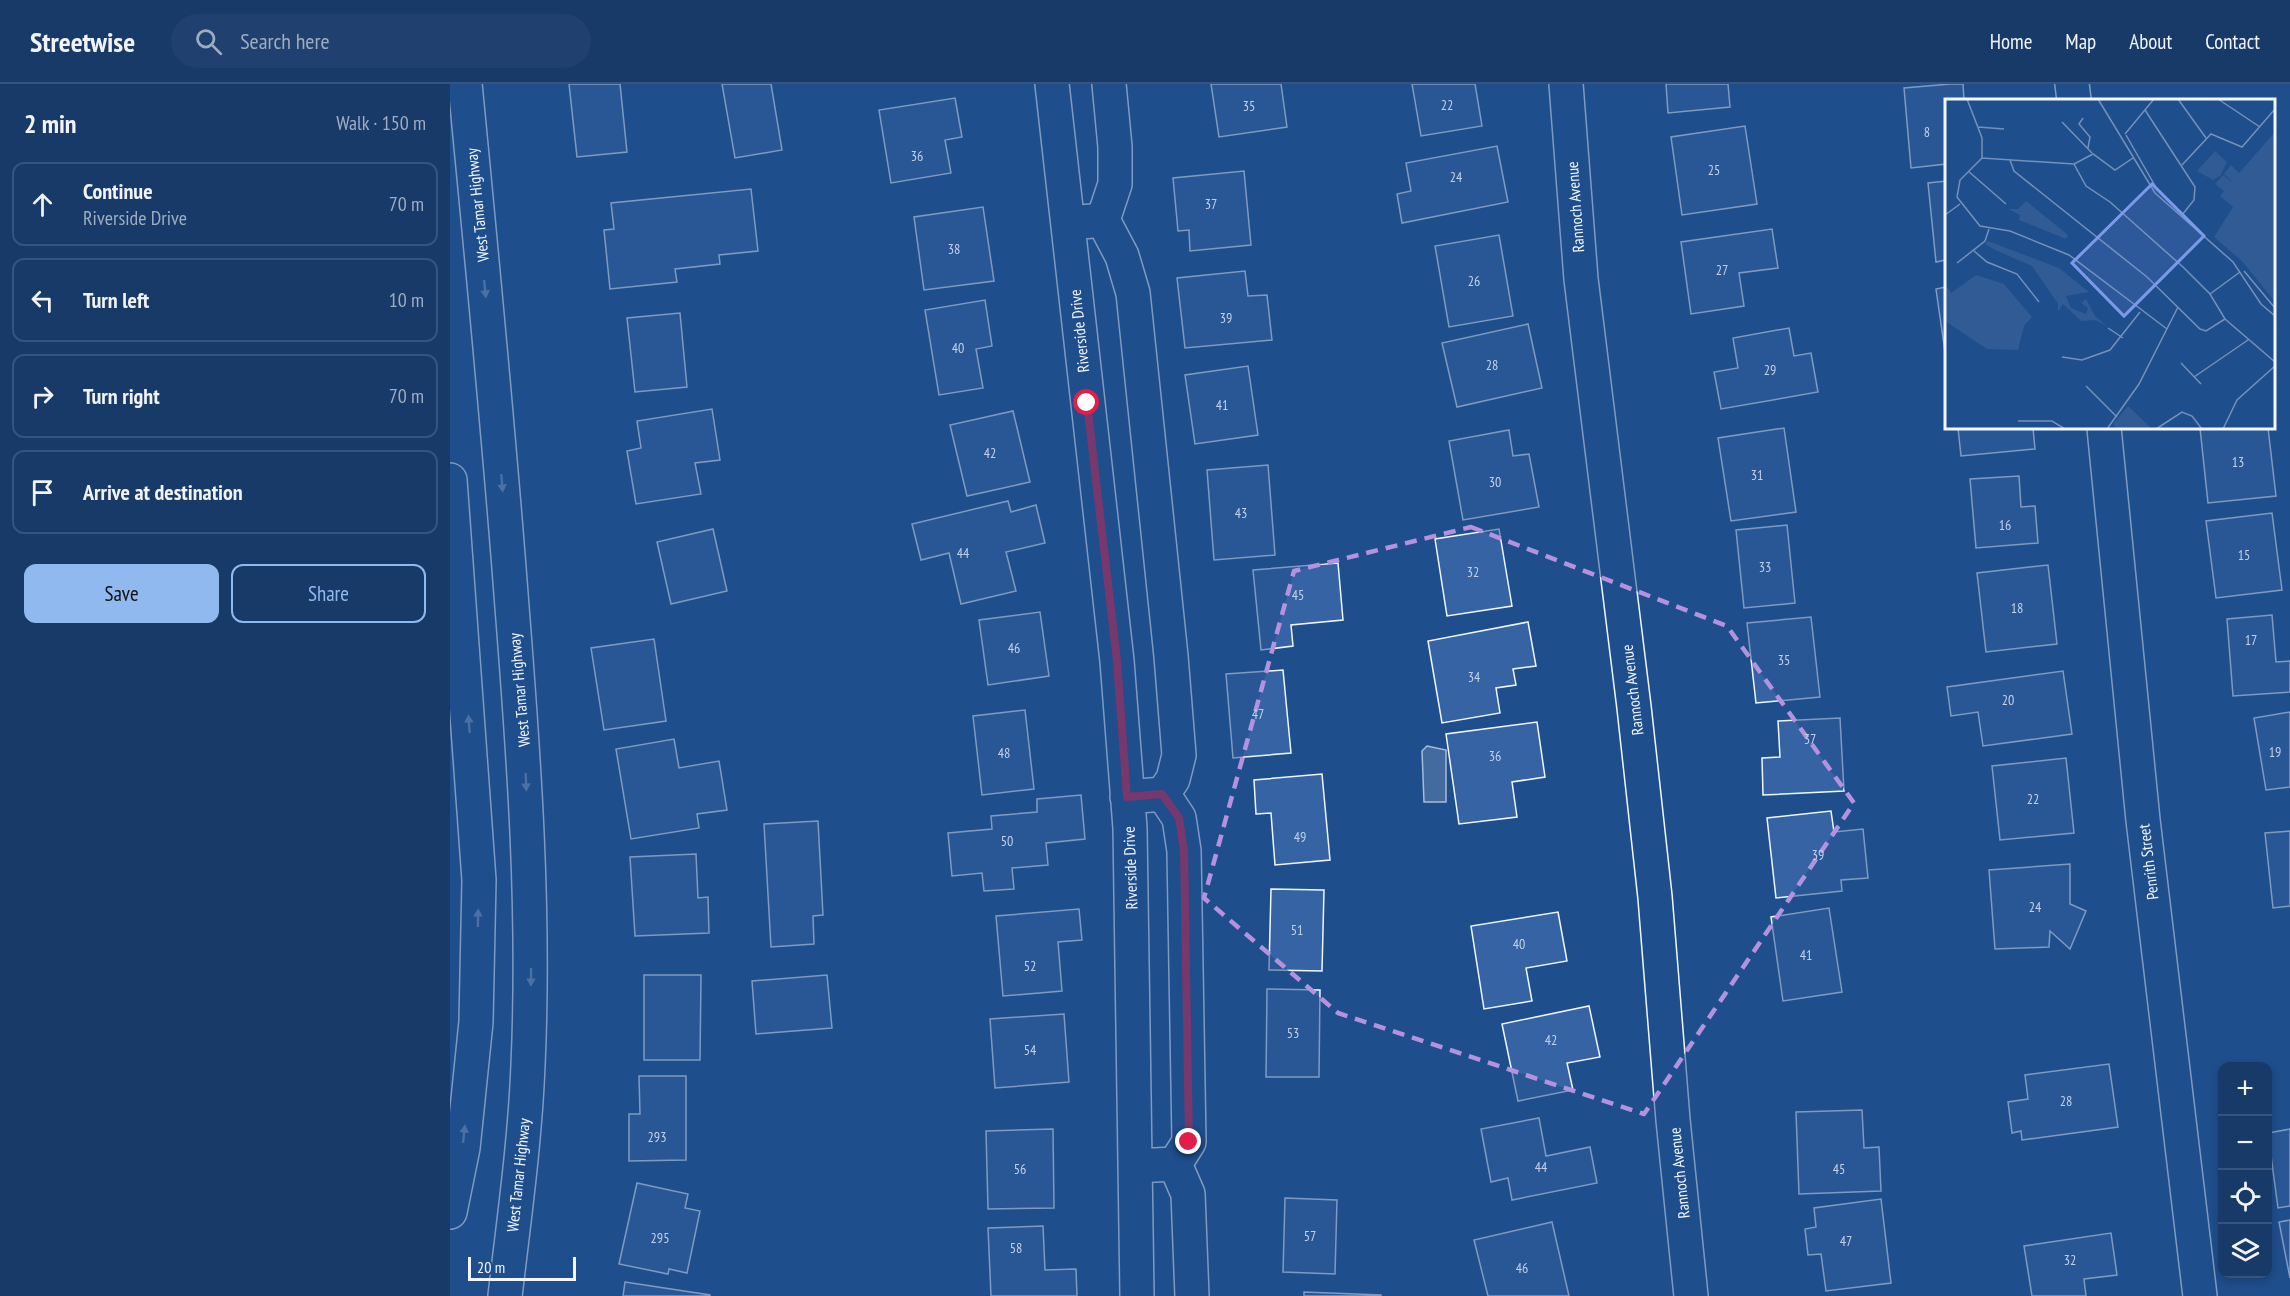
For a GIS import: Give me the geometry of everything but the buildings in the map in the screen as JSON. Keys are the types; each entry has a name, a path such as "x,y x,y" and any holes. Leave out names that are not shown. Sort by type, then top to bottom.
{"main road":[{"name":"West Tamar Highway","path":"465,84 492,368 526,775 531,966 528,1066 522,1150 505,1296"},
{"name":"Riverside Drive","path":"1052,84 1117,661 1127,797 1133,978 1137,1296"},
{"path":"1109,84 1115,147 1115,184 1103,220 1122,256 1133,293 1169,633 1179,755 1173,779 1162,794 1127,797"},
{"name":"Rannoch Avenue","path":"1566,84 1581,279 1655,897 1673,1120 1691,1296"},
{"path":"2072,84 2074,99"},
{"path":"1067,223 1103,220"},
{"name":"Penrith Street","path":"2104,429 2143,820 2200,1296"},
{"path":"450,480 454,588 479,880 476,1022 463,1148 450,1212"},
{"path":"1162,794 1179,818 1184,851 1189,1142 1175,1164"},
{"path":"1135,1166 1175,1164"},
{"path":"1175,1164 1188,1194 1192,1296"}],"highlighted area":[{"path":"1471,527 1727,626 1854,803 1644,1114 1338,1013 1204,898 1294,571"}],"water":[{"path":"1427,746 1446,750 1446,802 1424,802 1422,751"}],"route":[{"path":"1087,403 1117,661 1127,797 1162,794 1179,818 1184,851 1189,1142"}]}
